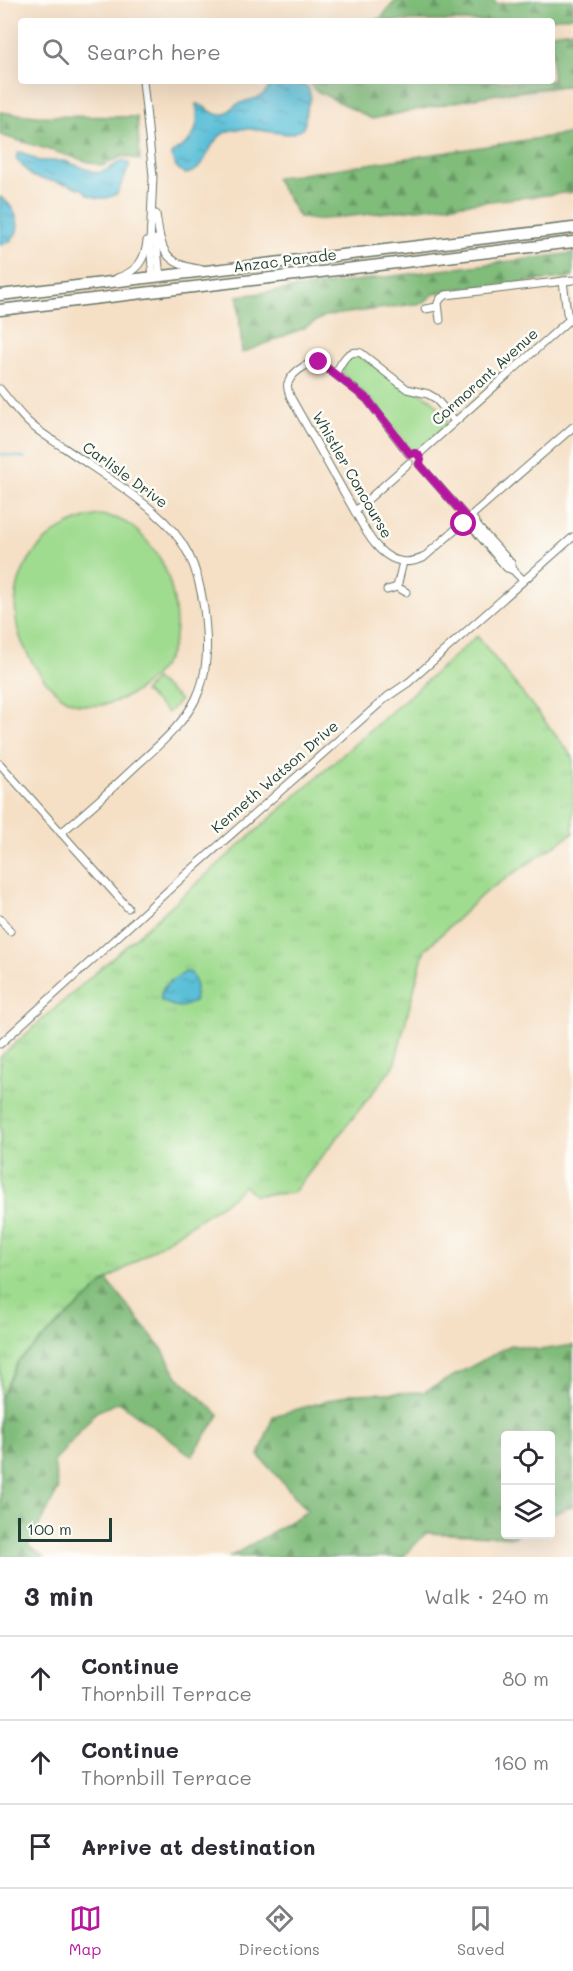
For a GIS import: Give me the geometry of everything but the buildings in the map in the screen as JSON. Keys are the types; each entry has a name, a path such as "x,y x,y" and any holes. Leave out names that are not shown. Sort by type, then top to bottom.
{"main road":[{"name":"Anzac Parade","path":"0,296 573,228"},
{"name":"Anzac Parade","path":"0,310 573,242"},
{"path":"157,278 158,291"}],"street":[{"path":"143,84 152,169 157,278"},
{"path":"153,200 160,243 168,257 182,266 215,270"},
{"path":"101,284 129,273 142,261 146,249 153,200"},
{"path":"440,320 437,307 440,298 447,294 573,280"},
{"path":"563,281 571,321"},
{"path":"425,309 437,307"},
{"name":"Cormorant Avenue","path":"418,454 571,321"},
{"path":"410,454 375,407 335,374 348,355 354,352 361,353 407,389 435,398 455,421"},
{"name":"Whistler Concourse","path":"335,374 322,364 312,362 304,366 290,380 288,391 375,546 387,557 403,562"},
{"name":"Carlisle Drive","path":"0,389 30,424 147,506 173,530 186,547 195,566 203,605 208,646 206,667 195,702 186,718 169,737 62,833"},
{"path":"397,587 403,562 423,558 573,427"},
{"path":"410,454 418,454 421,460 419,464"},
{"path":"409,463 410,454"},
{"path":"355,511 409,463"},
{"path":"409,463 413,466 419,464"},
{"path":"419,464 468,520 478,527 512,562 513,570 523,580"},
{"name":"Kenneth Watson Drive","path":"0,1044 387,696 409,682 573,537"},
{"path":"387,590 397,587 406,592"},
{"path":"0,764 129,908"},
{"path":"0,920 10,931"}],"green space":[{"path":"396,0 493,0 497,4 534,0 573,0 573,16 555,18 381,18"},
{"path":"573,30 573,85 490,95 372,119 315,90 310,84 555,84 555,33"},
{"path":"0,112 37,116 137,117 140,160 123,156 102,166 0,135"},
{"path":"573,133 573,192 315,220 299,217 275,178"},
{"path":"573,253 573,277 447,290 434,294 423,303 325,316 304,328 242,353 238,296"},
{"path":"353,356 359,356 432,400 446,415 447,425 419,450 411,450 376,404 343,374 344,364"},
{"path":"99,515 116,518 131,526 143,536 158,555 173,596 176,633 167,659 145,684 115,701 99,705 83,705 68,700 53,689 29,657 21,640 16,618 16,597 21,577 30,559 42,543 59,530"},
{"path":"477,636 573,757 573,833 483,894 424,951 394,1066 293,1193 254,1195 244,1186 230,1199 107,1280 18,1361 0,1399 0,1057"},
{"path":"155,679 180,700 168,713 144,692"},
{"path":"107,1280 163,1350 176,1375 219,1415 192,1456 119,1402 96,1412 54,1462 58,1490 28,1546 45,1557 0,1557 0,1399 18,1361"},
{"path":"511,1345 540,1350 573,1345 573,1506 555,1513 555,1431 501,1431 501,1536 426,1533 403,1557 230,1557 308,1511 259,1456 273,1416 351,1394 424,1392"}],"water":[{"path":"271,84 302,84 308,87 311,98 307,106 305,123 301,129 290,134 248,129 231,130 218,138 199,168 186,174 178,169 174,164 172,154 189,141 195,132 196,104 215,114 222,115 238,104 262,96"},
{"path":"21,152 39,161 65,161 97,173 123,160 129,163 129,167 117,194 107,198 98,198 67,184 32,176 16,159 18,153"},
{"path":"0,197 12,209 18,224 14,237 9,242 0,245"},
{"path":"186,972 191,973 196,984 194,1002 181,1007 161,1001 165,987"}],"waterway":[{"path":"0,454 25,458"}],"route":[{"path":"319,362 367,399 410,454 417,453 420,456 419,464 464,515 462,520 464,524"}]}
